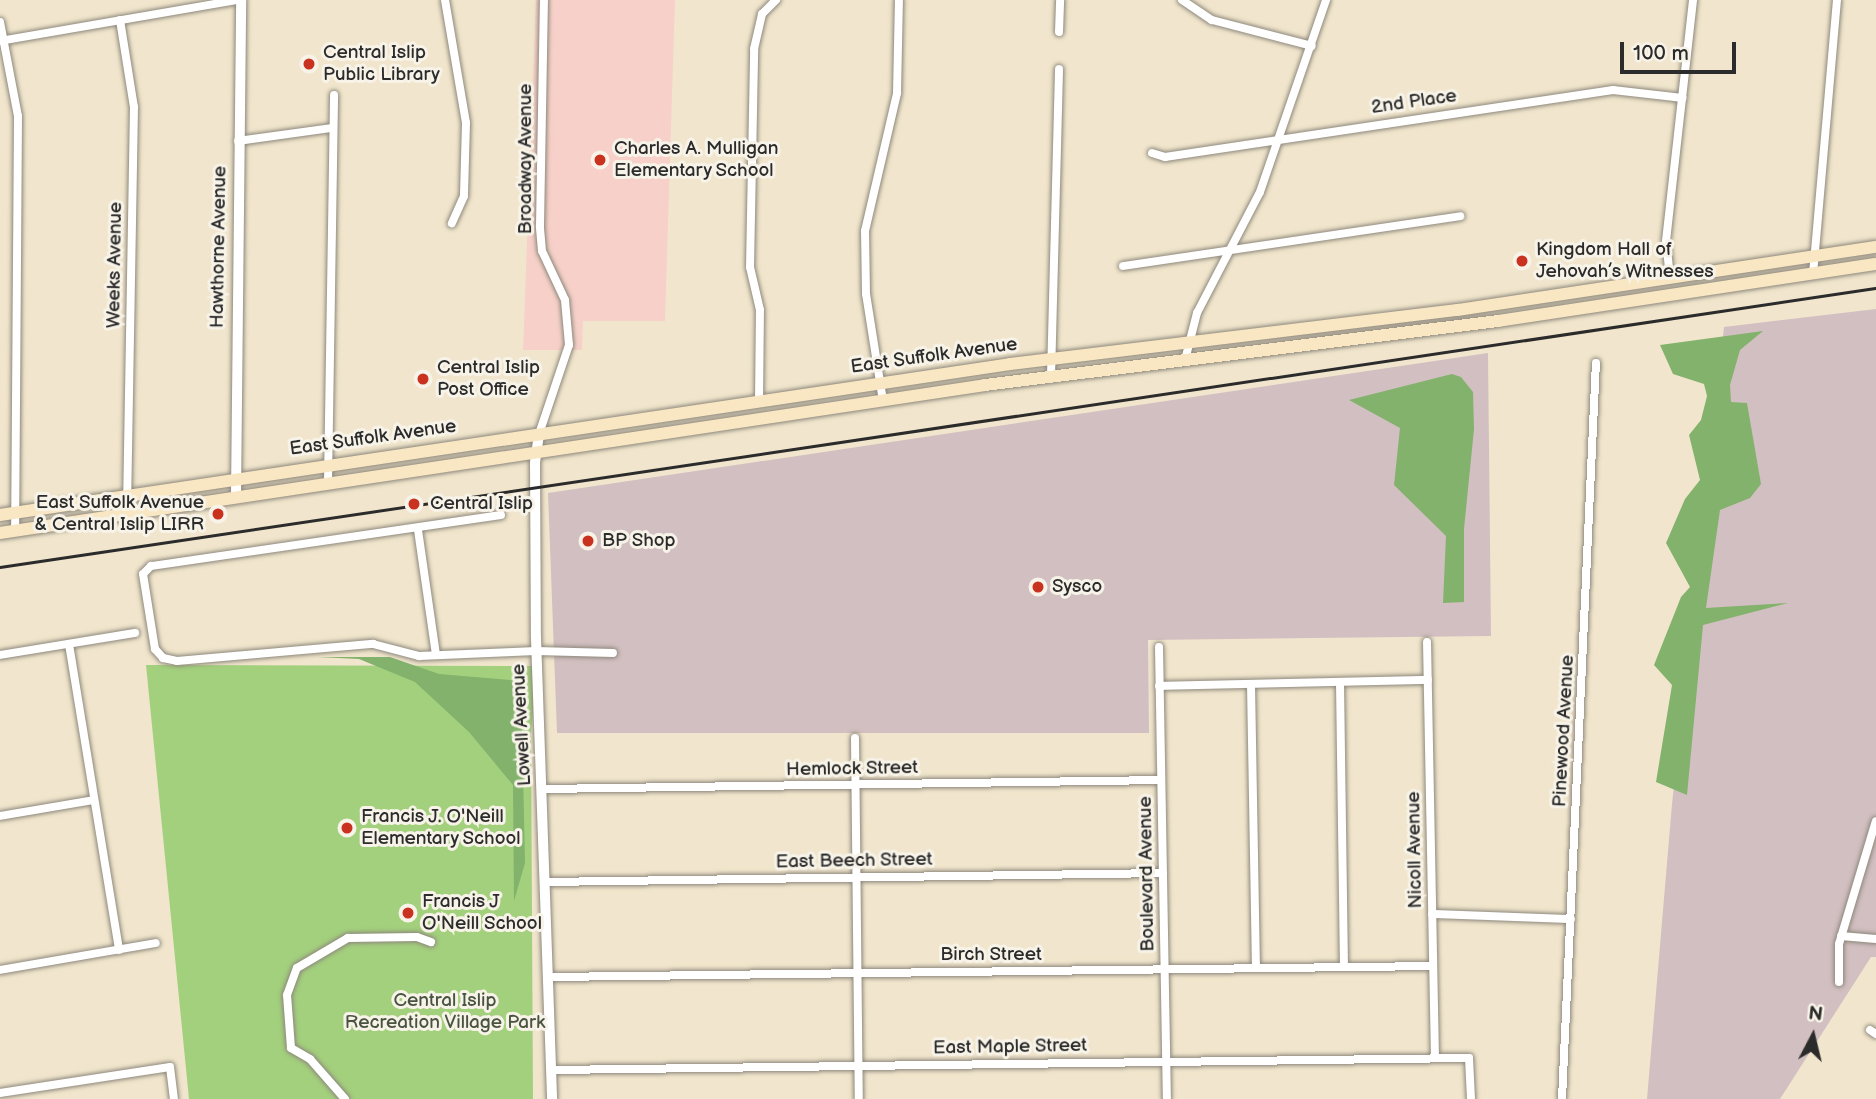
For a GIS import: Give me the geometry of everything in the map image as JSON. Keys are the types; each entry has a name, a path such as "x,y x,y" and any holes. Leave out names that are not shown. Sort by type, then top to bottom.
{"main road":[{"name":"East Suffolk Avenue","path":"0,515 328,464 1052,359 1444,312 1876,247"},
{"name":"East Suffolk Avenue","path":"0,533 236,495 1051,376 1456,327 1876,264"}],"street":[{"path":"2,41 239,0"},
{"name":"Hawthorne Avenue","path":"236,495 239,0"},
{"path":"444,0 466,124 464,196 452,223"},
{"name":"Broadway Avenue","path":"540,434 569,345 565,300 542,251 540,226 544,0"},
{"path":"760,402 760,310 751,267 754,49 762,14 776,0"},
{"path":"883,401 866,294 865,242 897,93 899,0"},
{"path":"1059,32 1060,0"},
{"path":"1182,0 1212,20 1312,46"},
{"path":"1185,360 1186,343 1228,251 1260,192 1282,137 1326,0"},
{"path":"1670,278 1666,241 1693,0"},
{"path":"1813,274 1812,256 1837,0"},
{"name":"Weeks Avenue","path":"120,20 134,107 127,512"},
{"path":"0,22 18,116 15,530"},
{"path":"1051,376 1059,69"},
{"name":"2nd Place","path":"1152,153 1165,157 1282,137 1614,90 1682,98"},
{"path":"328,482 334,95"},
{"path":"238,141 332,128"},
{"path":"1123,266 1460,216"},
{"name":"Pinewood Avenue","path":"1562,1099 1596,363"},
{"name":"Lowell Avenue","path":"540,434 536,451 537,651 552,1099"},
{"path":"501,515 418,530 157,565 144,575 155,649 163,658 177,661 373,644 419,656 537,651 613,653"},
{"path":"418,530 436,655"},
{"path":"0,655 135,633"},
{"name":"Nicoll Avenue","path":"1427,642 1434,1058"},
{"path":"69,644 120,950"},
{"name":"Boulevard Avenue","path":"1158,648 1167,1099"},
{"path":"1159,686 1428,680"},
{"path":"1340,682 1345,967"},
{"path":"1251,684 1256,968"},
{"path":"855,738 859,1099"},
{"name":"Hemlock Street","path":"543,789 1161,780"},
{"path":"0,816 94,800"},
{"path":"1839,982 1841,936 1876,821"},
{"name":"East Beech Street","path":"545,882 1163,873"},
{"path":"1432,914 1571,919"},
{"path":"1841,936 1876,939"},
{"path":"345,1099 310,1059 291,1048 287,995 297,968 348,938 417,937 431,942"},
{"path":"0,970 156,943"},
{"name":"Birch Street","path":"549,977 1433,966"},
{"name":"East Maple Street","path":"552,1070 1469,1058 1471,1099"},
{"path":"0,1093 170,1067 174,1099"}],"shaded area":[{"name":"Charles A. Mulligan Elementary School","path":"536,0 675,0 665,321 583,321 582,350 523,350"},
{"path":"1876,309 1876,957 1871,957 1780,1099 1647,1099 1672,804 1724,327"},
{"path":"1488,353 1491,636 1148,640 1149,733 557,733 548,493"}],"green space":[{"path":"1763,331 1740,350 1730,385 1731,402 1747,403 1761,484 1750,498 1720,510 1706,608 1788,603 1703,625 1687,795 1656,782 1672,685 1654,665 1681,597 1690,587 1666,543 1685,499 1700,480 1689,435 1701,420 1707,396 1704,384 1673,374 1660,345"},
{"path":"1452,374 1461,377 1473,392 1474,429 1464,529 1464,602 1443,603 1446,536 1394,485 1400,428 1349,400"},
{"path":"318,657 390,657 439,674 521,681 525,863 514,901 513,785 469,732 415,682 359,659"},
{"name":"Francis J. O'Neill Elementary School","path":"146,665 537,666 531,733 533,1099 189,1099"}],"railway":[{"path":"0,567 1876,288"}],"place":[{"name":"Central Islip Public Library","path":"309,64"},
{"name":"Charles A. Mulligan Elementary School","path":"600,160"},
{"name":"Kingdom Hall of Jehovah’s Witnesses","path":"1522,261"},
{"name":"Central Islip Post Office","path":"423,379"},
{"name":"Central Islip","path":"414,504"},
{"name":"East Suffolk Avenue & Central Islip LIRR","path":"218,514"},
{"name":"BP Shop","path":"588,541"},
{"name":"Sysco","path":"1038,587"},
{"name":"Francis J. O'Neill Elementary School","path":"347,828"},
{"name":"Francis J O'Neill School","path":"408,913"}],"park label":[{"name":"Central Islip Recreation Village Park","path":"445,1012"}]}
